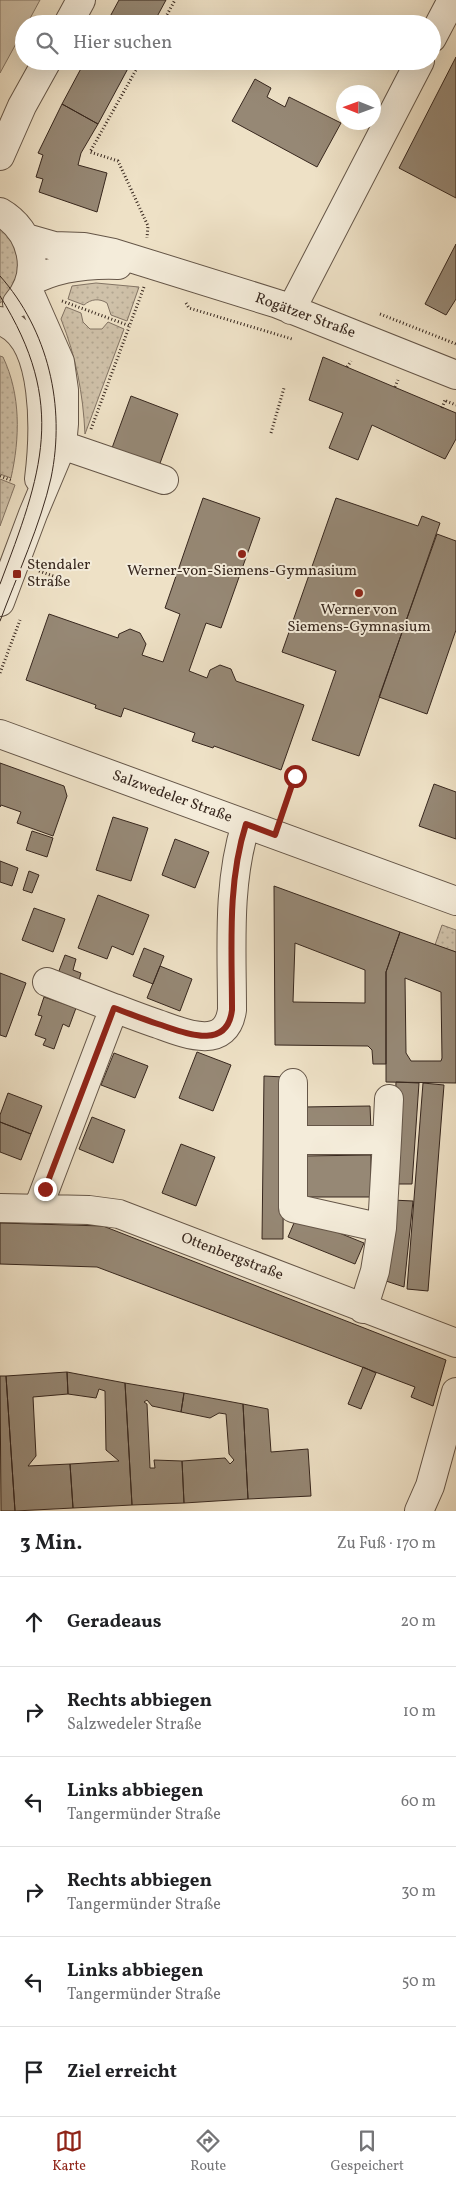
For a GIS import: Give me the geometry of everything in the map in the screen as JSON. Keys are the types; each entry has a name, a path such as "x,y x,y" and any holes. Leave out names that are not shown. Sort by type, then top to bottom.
{"street":[{"path":"73,15 81,0"},
{"path":"441,21 452,0"},
{"path":"0,156 22,106 42,70"},
{"path":"291,310 415,70"},
{"path":"0,128 22,106"},
{"path":"0,212 15,223 26,238 32,255 28,285 16,304 0,316"},
{"name":"Rogätzer Straße","path":"26,238 54,246 84,247 114,253 291,310 456,375"},
{"name":"Rogätzer Straße","path":"28,285 56,270 85,266 152,266"},
{"path":"0,602 62,444 65,407 62,372 50,336 28,285"},
{"path":"0,320 16,331 27,346 34,366 40,394 43,419 42,441 33,514"},
{"path":"62,444 164,480"},
{"name":"Salzwedeler Straße","path":"0,734 456,901"},
{"path":"47,982 114,1008 199,1036 219,1033 226,1026 232,1010 233,887 237,855 246,824"},
{"path":"38,1208 114,1008"},
{"path":"293,1083 293,1208 382,1228"},
{"path":"364,1309 375,1271 382,1228 389,1099"},
{"path":"293,1140 387,1140"},
{"name":"Ottenbergstraße","path":"0,1208 88,1210 119,1214 456,1343"},
{"path":"419,1511 430,1486 456,1392"}],"path":[{"path":"167,15 175,0"},
{"path":"136,70 90,152 118,161 148,226"},
{"path":"60,301 130,326"},
{"path":"189,308 297,341"},
{"path":"342,358 351,361 347,367"},
{"path":"395,387 398,380"},
{"path":"271,433 284,388"},
{"path":"442,408 445,400 456,405"},
{"path":"0,476 20,483"},
{"path":"38,571 56,577"},
{"path":"275,835 295,776"}],"shaded area":[{"path":"0,0 40,0 32,15 15,15 15,46 0,73"},
{"path":"0,224 4,227 23,264 9,296 0,303"},
{"path":"96,283 139,287 127,321 111,315 107,303 104,301 89,301 84,305 68,299 72,286"},
{"path":"66,307 81,313 83,322 90,329 102,329 108,322 124,329 85,434 83,404 78,375 61,319"},
{"path":"0,356 3,357 9,371 16,401 16,448 11,478 0,474"},
{"path":"0,479 15,485 0,526"},
{"path":"442,925 456,930 456,952 435,945"}],"building":[{"path":"119,0 166,0 158,15 111,15"},
{"path":"456,57 456,198 399,168"},
{"path":"80,70 127,70 98,124 62,104"},
{"path":"255,79 271,88 267,97 285,107 289,97 336,120 337,130 317,167 232,121"},
{"path":"62,104 98,124 81,153 78,165 107,173 97,212 39,192 43,179 36,177 43,155 38,153"},
{"path":"456,244 456,299 446,315 425,304"},
{"path":"323,357 456,413 456,439 445,459 372,425 358,460 329,448 343,413 309,400"},
{"path":"131,396 178,414 159,466 112,448"},
{"path":"203,498 260,518 221,628 206,623 189,671 207,678 210,670 220,665 231,669 236,681 304,705 281,770 214,746 213,748 192,741 195,733 124,708 121,717 95,708 96,705 26,680 49,614 118,638 119,634 130,629 140,633 146,644 142,655 163,662 180,614 165,608"},
{"name":"Werner von Siemens-Gymnasium","path":"336,498 418,526 422,516 440,523 359,756 312,740 336,671 282,652"},
{"path":"437,534 456,541 456,630 427,714 379,697"},
{"path":"0,763 64,786 67,796 53,836 17,823 21,812 1,805 0,807"},
{"path":"434,784 456,792 456,839 419,826"},
{"path":"113,817 148,828 131,881 96,870"},
{"path":"32,831 53,838 47,857 26,850"},
{"path":"175,839 209,852 195,888 162,875"},
{"path":"0,861 18,868 12,886 0,882"},
{"path":"29,871 39,875 32,893 23,890"},
{"path":"274,886 400,932 386,972 386,1064 373,1064 372,1050 368,1046 275,1045","holes":["295,943 365,970 365,1003 293,1002"]},
{"path":"98,895 149,915 133,955 112,946 107,959 78,948"},
{"path":"34,908 65,919 53,952 22,940"},
{"path":"400,932 456,952 456,1083 386,1082 386,972","holes":["405,978 441,992 441,1061 411,1061 406,1053"]},
{"path":"144,948 164,956 153,984 133,976"},
{"path":"65,955 76,959 73,970 81,973 78,984 57,976"},
{"path":"160,966 192,979 180,1011 147,998"},
{"path":"0,973 26,983 6,1037 0,1035"},
{"path":"44,997 76,1008 69,1027 63,1024 54,1049 43,1045 46,1039 35,1035 42,1016 38,1015"},
{"path":"197,1052 231,1065 213,1111 179,1098"},
{"path":"114,1053 148,1066 135,1098 101,1085"},
{"path":"264,1076 284,1077 283,1239 262,1239"},
{"path":"396,1082 419,1083 412,1184 392,1184"},
{"path":"423,1083 444,1085 428,1291 407,1289"},
{"path":"8,1093 42,1106 31,1134 0,1122 0,1115"},
{"path":"370,1106 371,1129 303,1130 303,1107"},
{"path":"92,1117 125,1130 113,1163 79,1149"},
{"path":"0,1122 31,1134 21,1160 0,1152"},
{"path":"181,1144 215,1157 196,1206 162,1193"},
{"path":"371,1155 371,1197 304,1197 303,1156"},
{"path":"392,1200 413,1201 404,1287 383,1280"},
{"path":"297,1216 364,1243 355,1264 288,1237"},
{"path":"0,1223 103,1226 446,1360 433,1406 411,1397 415,1387 97,1267 0,1264"},
{"path":"363,1367 376,1373 361,1409 348,1404"},
{"path":"67,1372 125,1383 132,1505 73,1508 70,1464 119,1461 106,1450 105,1391 99,1389 96,1398 68,1394"},
{"path":"67,1372 68,1394 33,1397 36,1456 28,1466 70,1464 73,1508 15,1511 6,1376"},
{"path":"0,1376 6,1376 15,1511 1,1511"},
{"path":"125,1383 184,1393 181,1412 152,1406 147,1400 144,1402 147,1404 150,1468 155,1468 154,1460 182,1461 184,1503 132,1505"},
{"path":"184,1393 243,1404 248,1499 184,1503 182,1461 225,1458 230,1464 234,1460 229,1454 226,1414 219,1413 210,1418 181,1412"},
{"path":"243,1404 268,1409 271,1452 308,1449 311,1496 248,1499"}],"tram line":[{"path":"0,276 17,297 41,345 49,370 56,424 55,451 47,495 0,621"},
{"path":"0,296 21,335 35,371 41,406 41,439 36,473 27,508 0,584"}],"place":[{"name":"Werner-von-Siemens-Gymnasium","path":"242,554"},
{"name":"Stendaler Straße","path":"17,574"},
{"name":"Werner von Siemens-Gymnasium","path":"359,593"}],"route":[{"path":"45,1189 114,1008 185,1033 199,1036 219,1033 225,1028 231,1017 232,1010 233,887 238,848 246,824 275,835 295,776"}]}
